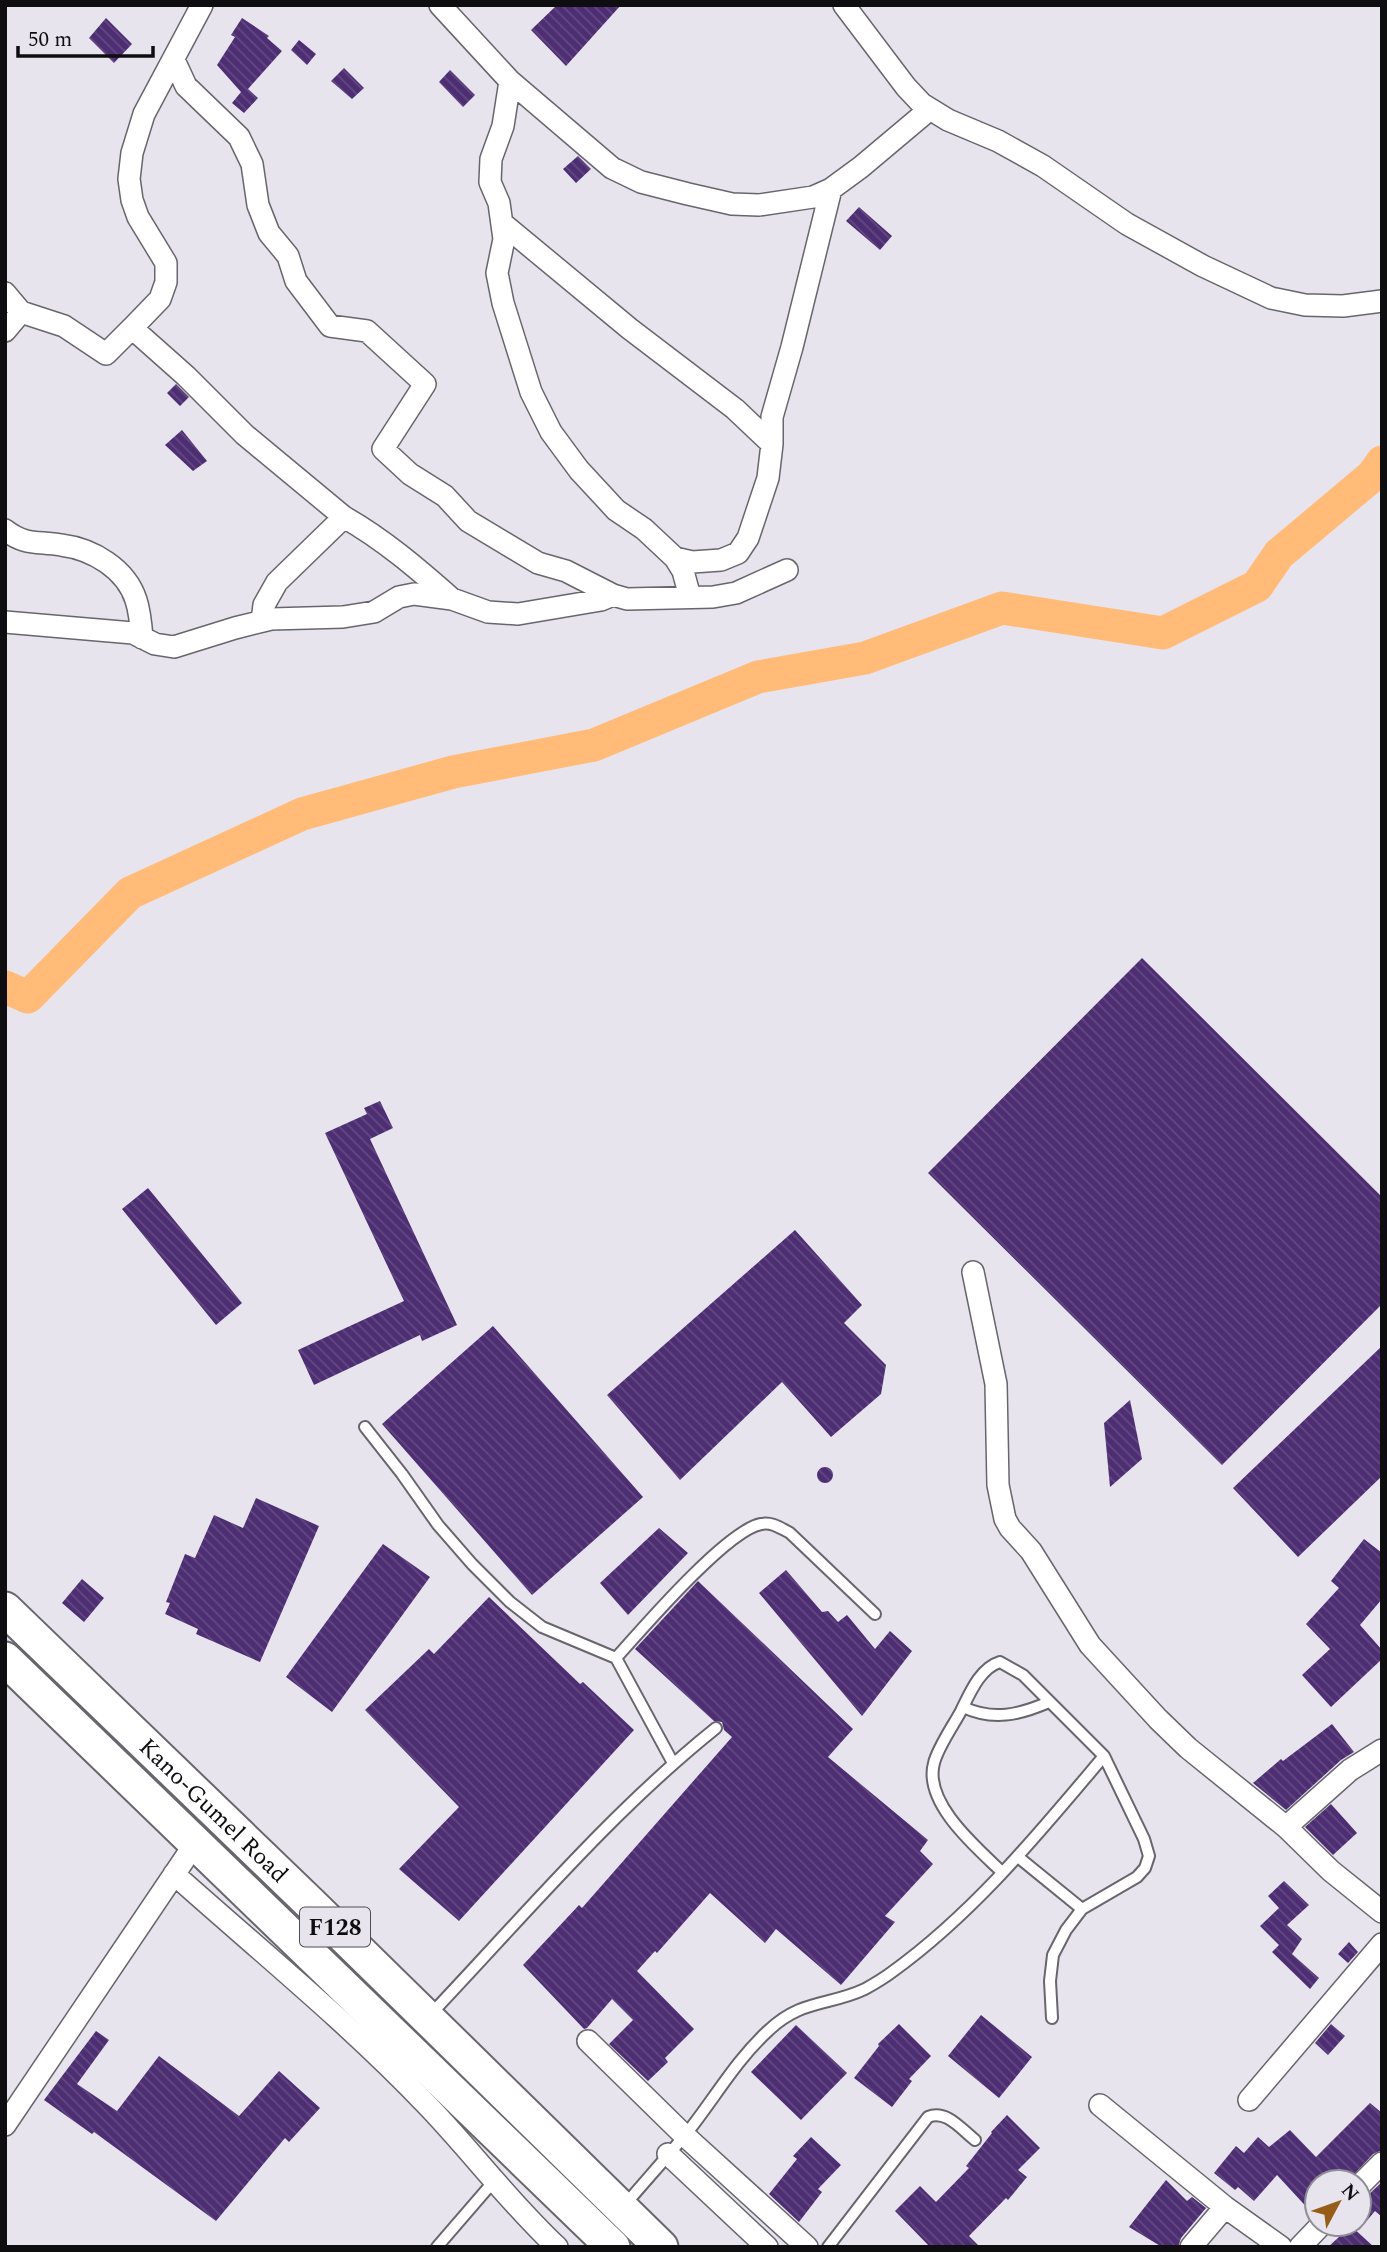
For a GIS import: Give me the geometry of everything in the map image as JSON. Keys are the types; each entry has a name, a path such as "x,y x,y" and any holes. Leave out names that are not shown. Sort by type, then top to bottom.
{"main road":[{"name":"Kano-Gumel Road","path":"5,1609 428,2017 637,2233"},
{"name":"Kano-Gumel Road","path":"5,1659 613,2247"}],"street":[{"path":"5,293 21,312 64,326 106,354 160,299 166,282 166,262 138,217 132,200 129,179 132,153 144,114 202,5"},
{"path":"440,5 510,80 612,168 641,183 732,204 759,205 797,201 831,189 889,145 930,109"},
{"path":"844,5 906,87 930,109 1043,166 1127,224 1203,266 1271,298 1305,305 1343,306 1382,301"},
{"path":"174,60 186,86 239,137 252,164 258,205 269,233 288,256 296,281 323,317 330,326 368,331 425,384 383,449 410,474 445,496 468,521 538,563 566,571 613,595 627,599 736,593 787,570"},
{"path":"510,80 503,126 491,159 490,182 499,204 504,239 497,273 503,303 530,392 551,432 579,470 616,510 644,529 675,558 696,597"},
{"path":"675,558 692,562 721,560 738,553 748,538 768,478 772,417 831,189"},
{"path":"502,223 630,329 735,409 772,444"},
{"path":"5,331 21,312"},
{"path":"132,328 186,376 245,435 344,517 407,560 452,599"},
{"path":"262,621 264,605 277,582 344,517"},
{"path":"5,530 18,540 79,548 117,569 136,601 142,638"},
{"path":"696,597 721,560"},
{"path":"5,622 133,633 155,644 174,647 262,621 299,617 343,617 374,612 399,597 414,594 452,599 488,612 518,614 601,600 613,595"},
{"path":"973,1272 996,1384 998,1486 1005,1520 1031,1551 1090,1645 1120,1678 1188,1748 1286,1827 1331,1871 1382,1912"},
{"path":"1286,1827 1350,1770 1382,1750"},
{"path":"5,2125 196,1842"},
{"path":"174,1874 369,2048 428,2106 524,2216 557,2247"},
{"path":"1249,2100 1382,1944"},
{"path":"588,2041 684,2135 807,2247"},
{"path":"1100,2105 1224,2207 1281,2247"},
{"path":"668,2154 767,2247"},
{"path":"1191,2247 1224,2207"}],"lane":[{"path":"365,1427 438,1525 510,1602 542,1627 616,1658 673,1763"},
{"path":"616,1658 690,1578 743,1532 759,1524 774,1524 790,1534 875,1614"},
{"path":"1002,1872 957,1827 940,1802 934,1784 933,1764 962,1707 987,1669 1000,1662 1023,1675 1104,1756 1144,1839 1149,1856 1146,1868 1137,1877 1082,1909 1066,1930 1053,1955 1050,1981 1052,2018"},
{"path":"962,1707 978,1714 994,1716 1011,1715 1049,1702"},
{"path":"428,2017 609,1826 673,1763 716,1728"},
{"path":"637,2233 668,2154 745,2054 777,2022 803,2007 865,1989 947,1928 1018,1857 1104,1756"},
{"path":"1018,1857 1082,1909"},
{"path":"828,2247 928,2117 935,2114 946,2116 975,2140"},
{"path":"437,2247 494,2180"}],"building":[{"path":"557,5 621,5 566,66 531,30"},
{"path":"106,18 132,44 114,63 89,38"},
{"path":"242,18 269,36 267,38 282,51 248,89 258,98 244,113 232,103 241,92 217,65 235,37 231,35"},
{"path":"299,40 316,54 307,65 291,50"},
{"path":"344,68 364,88 352,99 331,81"},
{"path":"450,70 475,95 463,107 439,82"},
{"path":"578,156 591,169 576,183 563,169"},
{"path":"859,207 892,236 880,250 846,221"},
{"path":"176,384 189,397 180,406 167,393"},
{"path":"182,430 207,461 193,471 165,445"},
{"path":"1142,958 1382,1197 1382,1304 1222,1465 928,1173"},
{"path":"380,1101 393,1128 370,1139 457,1325 422,1341 420,1335 314,1385 298,1350 404,1301 325,1133 367,1114 364,1108"},
{"path":"148,1188 242,1303 216,1325 122,1209"},
{"path":"795,1230 862,1305 844,1323 886,1365 881,1394 831,1437 782,1382 680,1480 607,1395"},
{"path":"493,1326 643,1497 532,1595 382,1424"},
{"path":"1382,1346 1382,1476 1298,1557 1233,1488"},
{"path":"1130,1400 1142,1459 1110,1487 1104,1423"},
{"path":"825,1467 833,1475 825,1483 817,1475"},
{"path":"256,1498 319,1526 260,1662 196,1634 198,1629 165,1614 170,1603 166,1602 185,1554 195,1558 214,1515 243,1528"},
{"path":"659,1528 688,1553 628,1615 600,1583"},
{"path":"1364,1539 1382,1553 1382,1599 1360,1625 1382,1650 1382,1659 1331,1707 1302,1675 1330,1649 1306,1624 1339,1588 1331,1581"},
{"path":"383,1544 430,1577 332,1712 286,1677"},
{"path":"786,1570 822,1612 828,1611 838,1622 847,1615 875,1649 890,1631 912,1651 862,1716 759,1593"},
{"path":"82,1579 104,1598 84,1622 62,1603"},
{"path":"698,1581 853,1729 828,1757 928,1840 920,1851 933,1864 885,1916 895,1922 841,1985 776,1929 765,1943 710,1893 657,1953 655,1951 637,1971 694,2029 665,2058 668,2062 648,2081 609,2044 633,2020 612,1999 584,2029 523,1965 579,1905 582,1908 732,1737 724,1730 722,1722 714,1721 635,1649"},
{"path":"489,1597 580,1684 583,1682 634,1730 459,1921 399,1869 459,1807 365,1710 429,1649 434,1654"},
{"path":"1332,1724 1354,1752 1341,1760 1286,1810 1253,1783 1281,1759 1283,1761"},
{"path":"1331,1804 1357,1833 1333,1855 1305,1827"},
{"path":"1284,1881 1309,1905 1287,1925 1302,1939 1292,1954 1319,1978 1310,1989 1272,1952 1279,1945 1260,1926 1279,1908 1268,1896"},
{"path":"1349,1942 1358,1952 1348,1963 1338,1954"},
{"path":"981,2015 1032,2057 999,2098 948,2056"},
{"path":"899,2024 931,2056 909,2079 912,2081 892,2107 854,2078 878,2044"},
{"path":"1331,2024 1345,2036 1328,2055 1315,2043"},
{"path":"796,2025 847,2073 801,2120 751,2072"},
{"path":"96,2031 109,2040 77,2084 117,2111 159,2056 239,2116 279,2071 320,2108 289,2142 285,2138 216,2221 94,2132 92,2134 44,2100"},
{"path":"1370,2103 1382,2113 1382,2150 1373,2154 1360,2168 1303,2168 1303,2203 1277,2175 1254,2201 1238,2187 1235,2190 1214,2173 1236,2146 1244,2153 1258,2137 1269,2147 1290,2130 1316,2157"},
{"path":"1007,2115 1040,2148 1018,2170 1027,2177 1008,2200 1006,2198 969,2236 980,2247 930,2247 895,2211 920,2186 936,2202 969,2168 966,2166"},
{"path":"811,2137 841,2165 818,2189 822,2192 799,2222 769,2194 797,2159 793,2156"},
{"path":"1166,2180 1187,2201 1192,2197 1206,2208 1181,2238 1178,2247 1162,2247 1129,2227"},
{"path":"1382,2182 1382,2217 1375,2211 1373,2213 1373,2190"},
{"path":"1338,2238 1364,2238 1374,2247 1328,2247"}],"waterway":[{"path":"5,987 28,997 130,893 302,814 453,772 594,745 758,677 865,658 1002,608 1163,633 1257,586 1279,554 1372,476 1382,462"}]}
